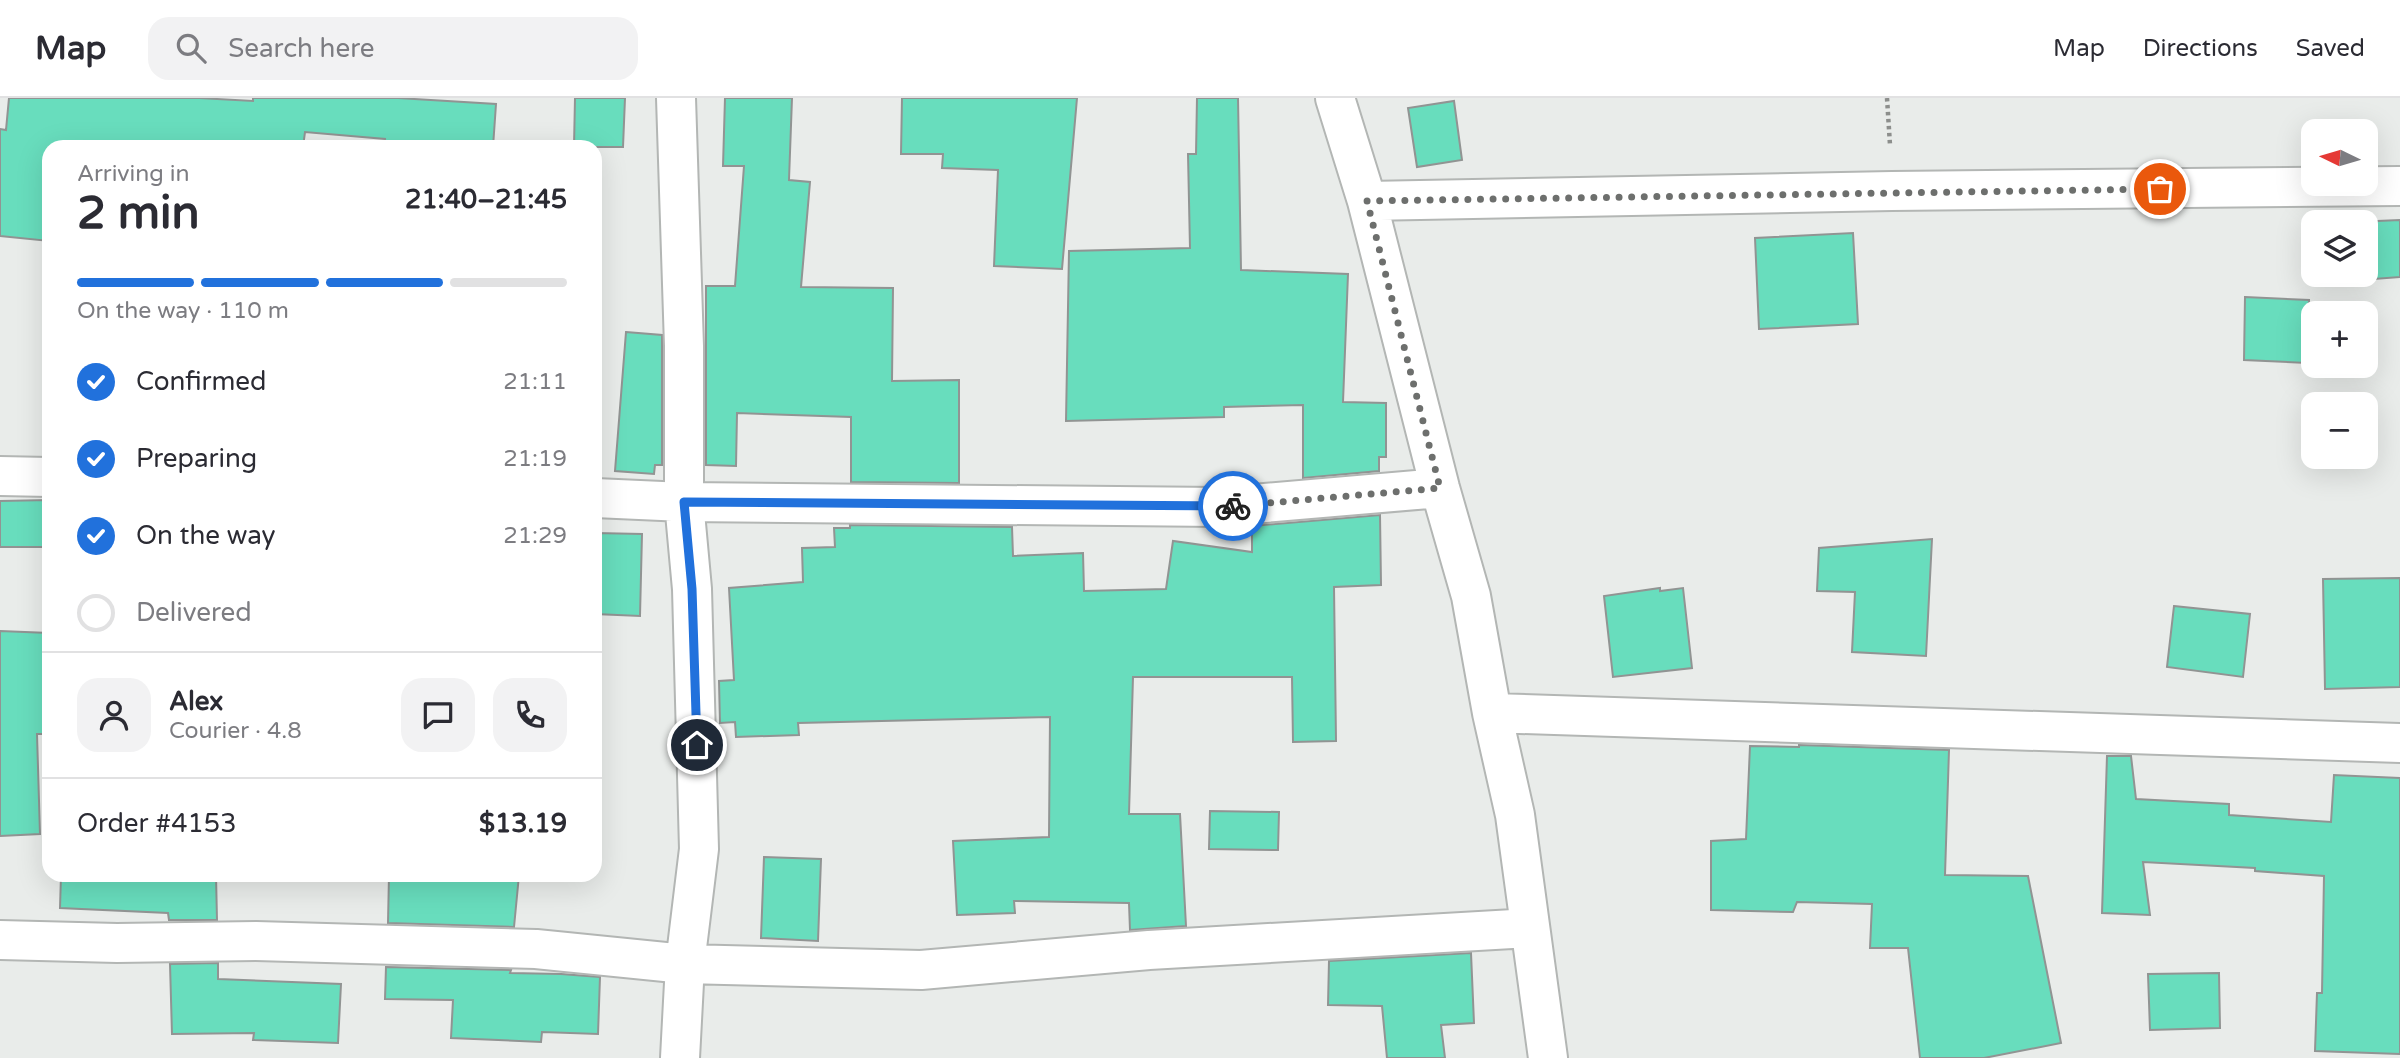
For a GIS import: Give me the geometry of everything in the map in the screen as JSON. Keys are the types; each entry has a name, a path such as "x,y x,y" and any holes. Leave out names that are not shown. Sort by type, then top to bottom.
{"street":[{"path":"676,98 684,346 684,502 692,589 699,849 685,964 680,1058"},
{"path":"1335,98 1367,201 1440,488 1471,596 1492,713 1515,815 1548,1058"},
{"path":"1367,201 1892,191 2400,187"},
{"path":"0,476 42,477"},
{"path":"602,498 684,502 1218,507 1440,488"},
{"path":"1492,713 2400,743"},
{"path":"0,940 117,943 256,941 536,949 685,964 921,970 1149,950 1530,928"}],"building":[{"path":"9,98 199,98 253,101 253,98 398,98 496,104 493,140 385,140 305,132 304,140 42,140 42,240 0,236 0,129 6,130"},
{"path":"575,98 625,98 623,147 602,147 602,140 574,140"},
{"path":"725,98 792,98 789,180 810,182 801,287 893,288 892,381 959,380 959,483 851,482 851,417 737,413 736,466 706,465 706,286 735,286 744,166 723,166"},
{"path":"902,98 1077,98 1062,269 994,266 998,170 942,168 943,154 901,154"},
{"path":"1197,98 1238,98 1241,270 1348,274 1343,402 1386,403 1386,457 1379,457 1379,471 1303,478 1303,405 1224,407 1224,417 1066,421 1069,251 1190,248 1188,154 1196,154"},
{"path":"1454,101 1462,160 1417,167 1408,108"},
{"path":"2400,220 2400,277 2378,279 2378,221"},
{"path":"1853,233 1858,324 1759,329 1755,238"},
{"path":"2245,297 2309,300 2301,301 2301,363 2244,360"},
{"path":"626,332 662,335 662,465 655,465 654,474 615,471"},
{"path":"42,500 42,547 0,547 0,501"},
{"path":"1380,515 1381,585 1334,587 1336,741 1293,742 1292,677 1133,677 1129,814 1180,814 1186,926 1130,930 1129,903 1014,901 1015,913 957,915 953,841 1049,837 1050,717 798,723 799,735 736,737 735,722 720,723 719,681 734,680 729,588 803,582 802,548 835,547 834,528 850,528 850,525 1012,527 1013,556 1083,553 1084,591 1166,589 1173,541 1252,552 1252,526"},
{"path":"602,533 642,534 640,616 602,614"},
{"path":"1932,539 1926,656 1852,652 1855,592 1817,591 1819,548"},
{"path":"2400,578 2400,687 2325,689 2323,579"},
{"path":"1660,588 1660,591 1683,588 1692,668 1613,677 1604,596"},
{"path":"2174,606 2250,614 2243,677 2167,667"},
{"path":"0,631 42,633 42,734 37,734 40,834 0,836"},
{"path":"1750,746 1949,750 1945,875 2028,876 2061,1043 1984,1058 1920,1058 1908,948 1870,948 1872,904 1797,902 1793,912 1711,910 1711,841 1746,839"},
{"path":"2107,756 2131,756 2136,799 2229,804 2229,815 2331,822 2334,775 2400,778 2400,1054 2315,1051 2317,993 2322,993 2324,876 2255,871 2255,868 2143,862 2150,915 2102,913"},
{"path":"1210,811 1279,812 1278,850 1209,849"},
{"path":"764,857 821,859 818,941 761,938"},
{"path":"61,882 216,882 217,920 169,920 168,913 60,908"},
{"path":"389,882 518,882 514,927 388,923"},
{"path":"1471,953 1474,1023 1441,1025 1445,1058 1387,1058 1382,1006 1328,1005 1329,961"},
{"path":"218,963 218,979 341,984 338,1043 253,1040 254,1033 172,1034 170,964"},
{"path":"386,967 511,970 510,973 600,977 598,1034 542,1032 541,1042 451,1038 453,1000 385,999"},
{"path":"2219,973 2220,1028 2150,1030 2148,974"}],"way so far":[{"path":"1233,506 1440,488 1367,201 2160,189"}],"route":[{"path":"697,745 692,589 684,502 1233,506"}]}
